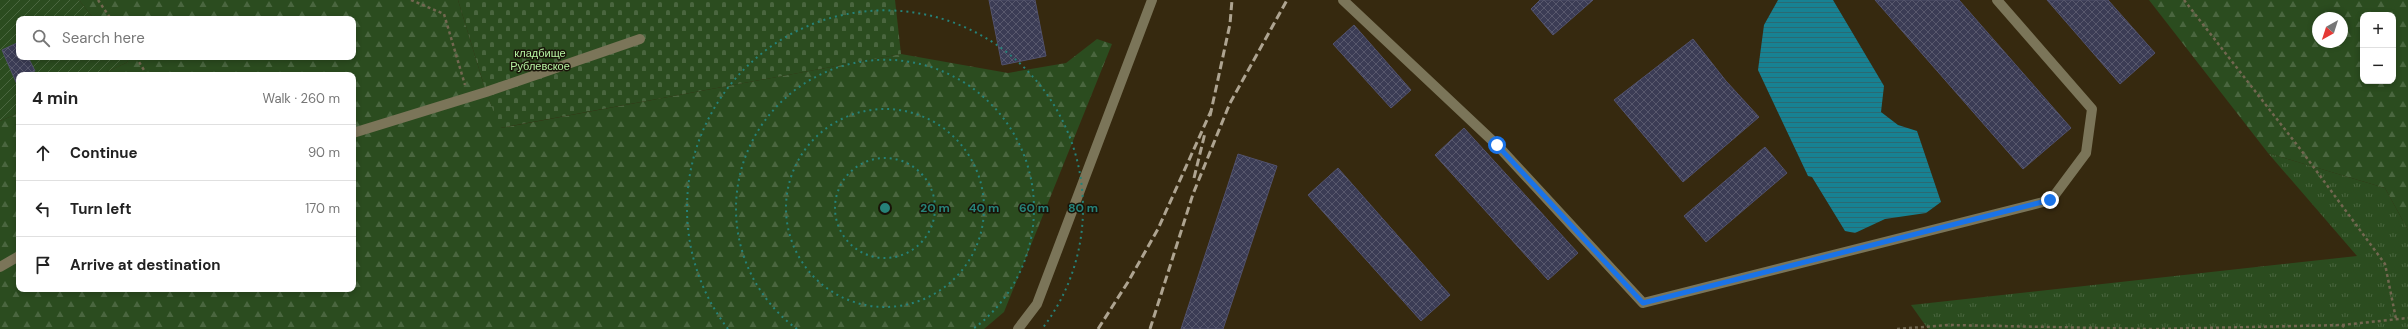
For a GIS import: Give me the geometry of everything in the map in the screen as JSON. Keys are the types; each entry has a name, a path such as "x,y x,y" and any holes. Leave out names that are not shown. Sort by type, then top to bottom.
{"lane":[{"path":"1018,329 1037,304 1152,0"},
{"path":"1343,0 1497,145 1643,303 2050,200 2086,153 2092,109 1997,0"},
{"path":"356,132 468,98 640,39"},
{"path":"0,267 16,258"}],"path":[{"path":"98,0 108,16"},
{"path":"411,0 444,14 468,98"},
{"path":"2184,0 2301,150 2386,264 2396,319"},
{"path":"138,60 145,72"},
{"path":"2156,329 2342,324 2408,318"},
{"path":"1897,329 1949,324 2152,329"},
{"path":"2342,324 2346,329"}],"green space":[{"path":"0,0 79,0 92,16 16,16 16,60 127,60 128,62 106,72 16,72 16,114 0,121"},
{"path":"79,0 458,0 486,92 501,128 901,54 1008,73 1066,63 1097,39 1112,44 1004,312 984,329 0,329 0,121 16,114 16,292 356,292 356,72 106,72 128,62 127,60 356,60 356,16 92,16"},
{"name":"кладбище Рублевское","path":"458,0 895,0 901,54 500,128 486,92"},
{"path":"2149,0 2408,0 2408,230 2385,188 2268,153"},
{"path":"2268,153 2385,188 2408,230 2408,329 1928,329 1911,305 2357,256"}],"water":[{"path":"1778,0 1833,0 1884,86 1881,112 1898,125 1917,131 1941,202 1926,213 1885,219 1855,233 1845,231 1812,177 1808,176 1758,70 1764,25"}],"building":[{"path":"989,0 1035,0 1046,56 1002,65"},
{"path":"1540,0 1593,0 1553,35 1531,9"},
{"path":"1875,0 1959,0 2071,128 2023,169"},
{"path":"2047,0 2108,0 2155,53 2120,84"},
{"path":"1354,25 1411,90 1391,108 1333,44"},
{"path":"1693,39 1726,81 1759,117 1683,182 1614,100"},
{"path":"16,43 16,60 30,60 35,71 16,72 16,82 2,50"},
{"path":"1464,128 1578,253 1548,280 1435,155"},
{"path":"1765,147 1787,173 1706,242 1684,216"},
{"path":"1238,154 1277,166 1223,329 1181,329"},
{"path":"1338,168 1450,295 1421,321 1308,195"}],"railway":[{"path":"1210,116 1230,24 1232,0"},
{"path":"1150,329 1193,194 1230,103 1287,0"},
{"path":"1098,329 1128,282 1158,229 1211,111"},
{"path":"1194,178 1205,133"}],"route":[{"path":"1497,145 1643,303 2050,200"}]}
